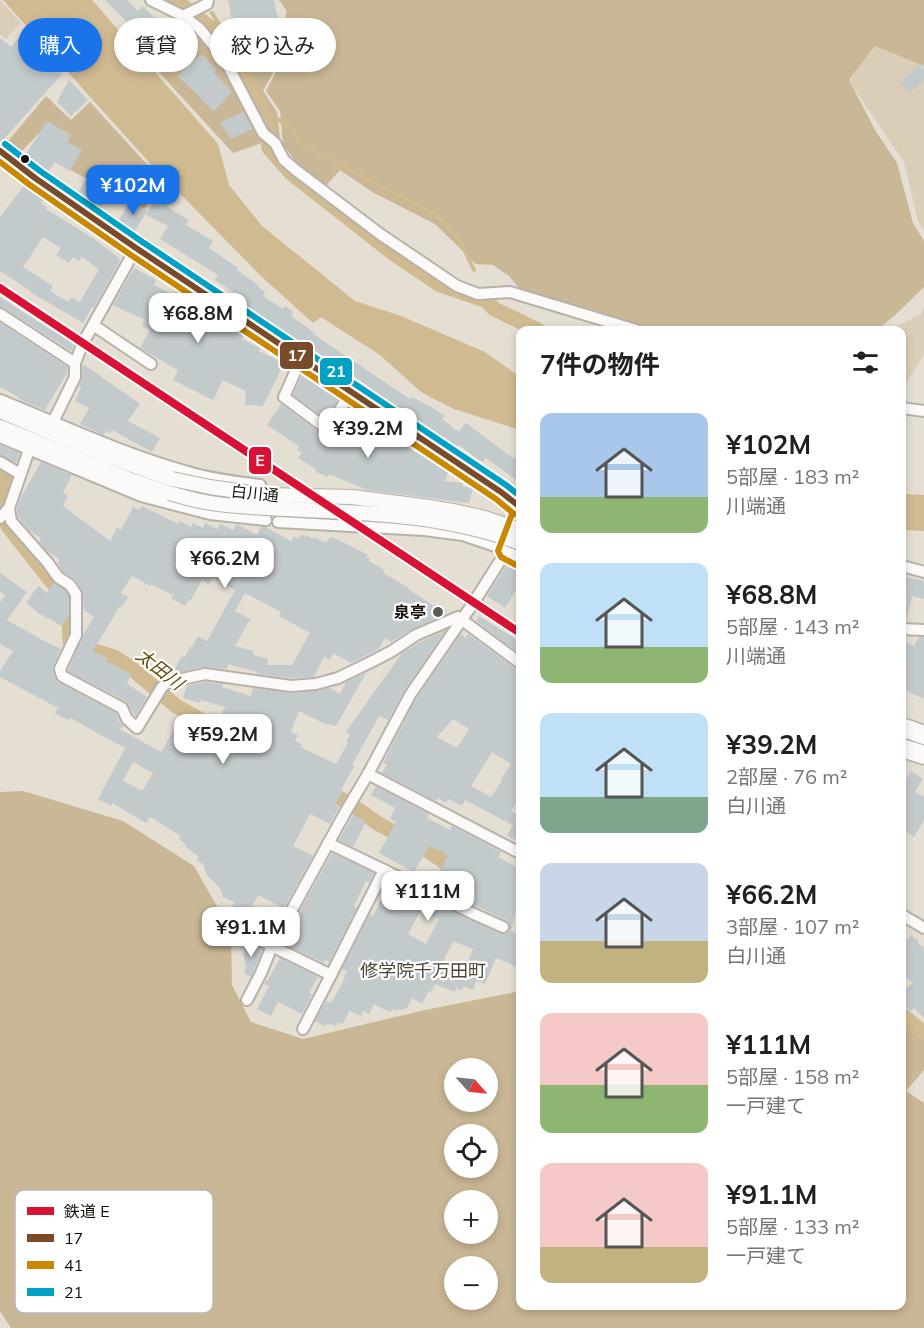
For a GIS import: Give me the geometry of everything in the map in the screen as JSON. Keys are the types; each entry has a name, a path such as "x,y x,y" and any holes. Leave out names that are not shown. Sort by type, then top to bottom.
{"highway":[{"path":"0,151 136,248 516,504"},
{"path":"906,728 924,735"},
{"path":"906,749 924,755"}],"street":[{"path":"151,0 189,13 224,57 263,133 275,143 284,160 380,234 457,286 481,293 510,292 623,326"},
{"path":"189,13 207,4 208,0"},
{"path":"53,422 75,377 75,363 83,343 136,248"},
{"path":"0,314 75,363"},
{"path":"93,325 151,364"},
{"path":"301,359 284,397 327,429 351,393"},
{"path":"0,400 163,465 189,473 260,485 261,519 210,514 141,496 0,437"},
{"path":"906,409 924,411"},
{"name":"白川通","path":"0,411 103,454 172,479 266,495 352,497 429,507 485,518 516,529"},
{"name":"白川通","path":"0,427 169,494 206,502 263,508 365,513 466,526 495,533 516,550"},
{"path":"0,518 9,508 29,450"},
{"path":"0,462 20,474"},
{"path":"9,508 12,521 57,577 70,585 76,594 76,634 60,669 62,676 122,708 127,719 137,728 162,687 168,682 206,674 291,686 316,684 338,678 392,651 416,635 458,617 516,660"},
{"path":"247,1000 272,946 410,695 462,620 516,550 463,535 424,530 283,522"},
{"path":"906,567 924,572"},
{"path":"906,629 924,630"},
{"path":"368,774 516,851"},
{"path":"328,843 503,927"},
{"path":"303,1029 384,870"},
{"path":"906,917 924,928"},
{"path":"241,931 331,975"}],"shaded area":[{"path":"0,0 18,20 18,26 6,39 0,34"},
{"path":"3,0 92,0 114,25 114,72 155,72 218,144 229,185 262,226 355,301 401,316 485,352 516,374 516,429 454,409 421,392 380,355 321,317 313,323 261,276 147,160 68,72 102,72 102,18 19,18"},
{"path":"279,0 924,0 924,66 875,46 849,80 875,130 897,163 913,223 924,241 924,287 882,326 641,326 519,288 509,276 493,265 476,264 435,224 374,193 340,170 325,187 303,171 283,145 280,111 266,91 276,72 336,72 336,18 286,18 286,10"},
{"path":"210,24 210,72 273,72 263,91 277,112 280,137 233,153 159,72 198,72 198,34"},
{"path":"875,46 924,66 924,231 918,221 904,162 849,81"},
{"path":"46,96 71,120 90,102 164,183 144,209 59,164 67,153 39,133 22,151 8,141"},
{"path":"924,307 924,354 906,383 906,326 897,326 921,314"},
{"path":"906,494 924,495 924,531 906,530"},
{"path":"23,791 123,821 194,866 231,931 232,985 251,1022 303,1039 425,1010 516,992 516,1310 906,1310 906,1091 924,1103 924,1328 11,1328 0,1311 0,792"},
{"path":"906,1020 924,1033 924,1070 906,1091"}],"building":[{"path":"105,0 127,0 138,11 143,6 154,18 123,18"},
{"path":"228,0 274,0 278,18 231,18"},
{"path":"0,38 11,47 18,38 18,72 60,72 62,74 3,140 0,140"},
{"path":"202,54 210,63 210,72 215,72 232,92 213,112 177,76 182,72 198,72 198,58"},
{"path":"918,65 924,71 924,80 910,93 900,83"},
{"path":"69,80 88,100 71,116 57,102"},
{"path":"243,112 253,129 231,139 220,122"},
{"path":"47,121 71,135 67,142 82,150 70,171 55,162 47,173 25,156"},
{"path":"85,181 110,193 99,208 77,194"},
{"path":"24,186 43,200 41,203 47,207 46,209 94,239 119,258 94,308 92,307 83,323 30,292 0,271 0,217","holes":["43,237 61,248 56,255 69,263 73,257 79,261 82,257 99,269 80,302 72,297 68,302 50,291 53,286 23,267"]},
{"path":"161,189 173,196 167,207 189,220 186,225 213,241 209,248 259,286 265,292 263,296 283,309 285,306 293,312 291,316 322,340 410,399 412,397 445,416 442,419 459,432 466,423 514,459 516,456 516,480 486,458 482,462 459,445 457,447 450,442 449,444 352,375 239,304 243,298 215,280 218,275 160,239 168,226 146,215"},
{"path":"129,203 147,211 135,231 119,220"},
{"path":"134,268 156,280 154,285 173,295 171,299 205,317 206,315 231,327 244,335 242,339 260,348 259,351 284,363 263,406 245,405 246,391 223,380 213,400 173,380 178,370 140,348 150,330 142,326 145,320 113,305"},
{"path":"0,297 51,330 52,327 73,338 70,342 74,345 71,351 0,307"},
{"path":"0,323 68,367 66,377 45,410 25,402 0,387"},
{"path":"83,364 140,404 128,421 160,438 152,452 112,430 110,433 106,431 103,435 80,424 89,408 75,401 81,388 79,386"},
{"path":"302,376 339,398 325,418 293,395"},
{"path":"281,404 327,436 333,433 350,408 356,411 350,420 377,431 375,436 392,446 395,440 449,472 444,481 463,483 462,486 473,489 469,503 367,490 329,474 328,477 316,472 316,469 298,458 302,453 297,450 299,446 267,425"},
{"path":"0,445 20,453 16,463 0,455"},
{"path":"41,462 72,475 63,493 68,496 63,506 110,541 117,527 121,530 133,507 139,510 142,506 178,524 180,521 191,527 193,523 203,528 205,523 217,529 220,524 233,530 237,524 257,535 261,527 266,527 291,541 294,536 298,539 301,534 326,543 332,537 368,555 366,557 370,559 369,561 384,570 383,573 434,606 435,604 447,611 391,642 385,638 379,649 351,663 333,653 330,660 324,657 314,677 291,678 257,674 257,672 228,664 227,669 204,667 172,674 182,656 184,658 198,636 207,641 235,590 213,578 209,584 202,580 185,606 171,598 173,595 132,576 121,593 128,597 122,607 120,606 93,651 107,658 106,661 131,674 127,684 147,697 135,716 126,701 68,671 83,635 94,617 84,610 82,590 75,579 63,572 58,563 60,560 46,550 39,541 41,538 30,531 18,518 17,509 21,497","holes":["245,593 281,612 279,616 310,633 292,665 267,665 268,659 253,655 254,651 235,646 250,619 235,611"]},
{"path":"508,563 516,566 516,590 505,608 487,596"},
{"path":"0,573 27,592 7,620 61,649 53,667 56,681 116,713 120,723 124,726 119,729 161,752 177,725 182,726 187,720 206,731 208,727 213,730 225,707 201,700 200,703 183,698 187,686 205,682 223,684 222,687 251,696 253,688 292,693 329,688 340,694 346,682 366,673 336,726 327,725 299,711 291,732 298,735 295,741 302,744 300,747 336,764 348,743 346,742 350,734 346,732 402,653 445,631 404,691 388,720 379,716 352,765 354,766 335,805 339,807 330,824 310,814 293,846 313,856 284,908 258,895 242,924 237,925 231,922 229,915 234,902 223,897 220,888 207,875 203,864 197,860 199,857 185,846 179,838 181,836 150,817 146,823 112,803 111,806 98,799 125,748 70,718 68,720 55,713 58,708 0,677 0,671 13,651 0,644 0,602 5,595 0,592","holes":["133,762 153,773 142,791 123,781"]},
{"path":"906,577 924,581 924,599 912,596 906,622"},
{"path":"53,583 65,590 69,596 69,615 62,626 26,603 38,586 47,593"},
{"path":"479,616 514,638 516,651 476,621"},
{"path":"461,634 465,638 468,634 516,669 516,803 511,811 516,814 516,840 507,836 513,825 465,800 462,806 448,799 446,803 438,798 436,801 382,773 387,764 383,763 416,699","holes":["453,719 469,729 457,748 437,737","492,752 511,764 491,797 471,786"]},
{"path":"919,637 924,637 924,699 906,690 906,642 914,646"},
{"path":"911,771 923,779 915,792 924,797 924,820 914,837 906,832 906,779"},
{"path":"376,786 429,814 427,818 450,830 452,826 501,852 498,857 516,867 516,911 511,931 516,933 516,966 496,958 485,984 476,981 473,990 464,986 462,991 456,988 455,992 435,984 422,1004 412,998 407,1009 397,1009 397,1011 393,1009 390,1012 374,1004 369,1014 363,1011 361,1016 349,1011 343,1024 338,1022 336,1026 326,1024 325,1026 315,1021 326,1001 331,1003 345,978 347,971 342,969 370,914 373,916 386,889 383,888 387,880 500,934 510,930 506,920 432,885 448,855 429,846 414,872 379,853 396,822 390,819 395,808 371,795","holes":["421,910 439,919 426,944 408,934","453,941 473,949 462,977 440,969"]},
{"path":"353,815 366,822 353,847 339,840"},
{"path":"332,853 374,873 369,883 366,881 354,906 357,908 329,962 325,960 324,963 282,943"},
{"path":"911,935 924,948 924,1018 914,1008 910,1011 906,1006 906,989 913,983 906,977 906,942"},
{"path":"243,944 250,944 260,949 261,953 251,977 244,973 246,967"},
{"path":"280,958 318,977 309,993 312,994 302,1014 278,1002 271,1016 257,1009 269,986 264,984"}],"waterway":[{"path":"175,0 216,32 268,127 269,148 291,173 394,254 440,285 487,301 494,309 530,326"},
{"path":"212,13 271,114 290,128 303,145 435,214 459,239 474,270"},
{"name":"太田川","path":"0,468 4,471 7,481 2,511 8,526 52,582 69,594 70,641 114,657 131,668 176,706 230,736"},
{"name":"太田川","path":"322,787 377,823 428,851 460,872"},
{"name":"太田川","path":"906,1018 924,1033"}],"rail line":[{"name":"E","path":"0,288 516,630"}],"transit line":[{"name":"21","path":"5,144 141,241 516,493"},
{"name":"17","path":"0,151 136,248 516,504"},
{"name":"41","path":"0,162 131,255 496,499 514,514"},
{"name":"41","path":"512,514 498,551 501,557 516,565"}],"place":[{"name":"泉亭","path":"438,612"}],"district":[{"name":"修学院千万田町","path":"423,970"}]}
